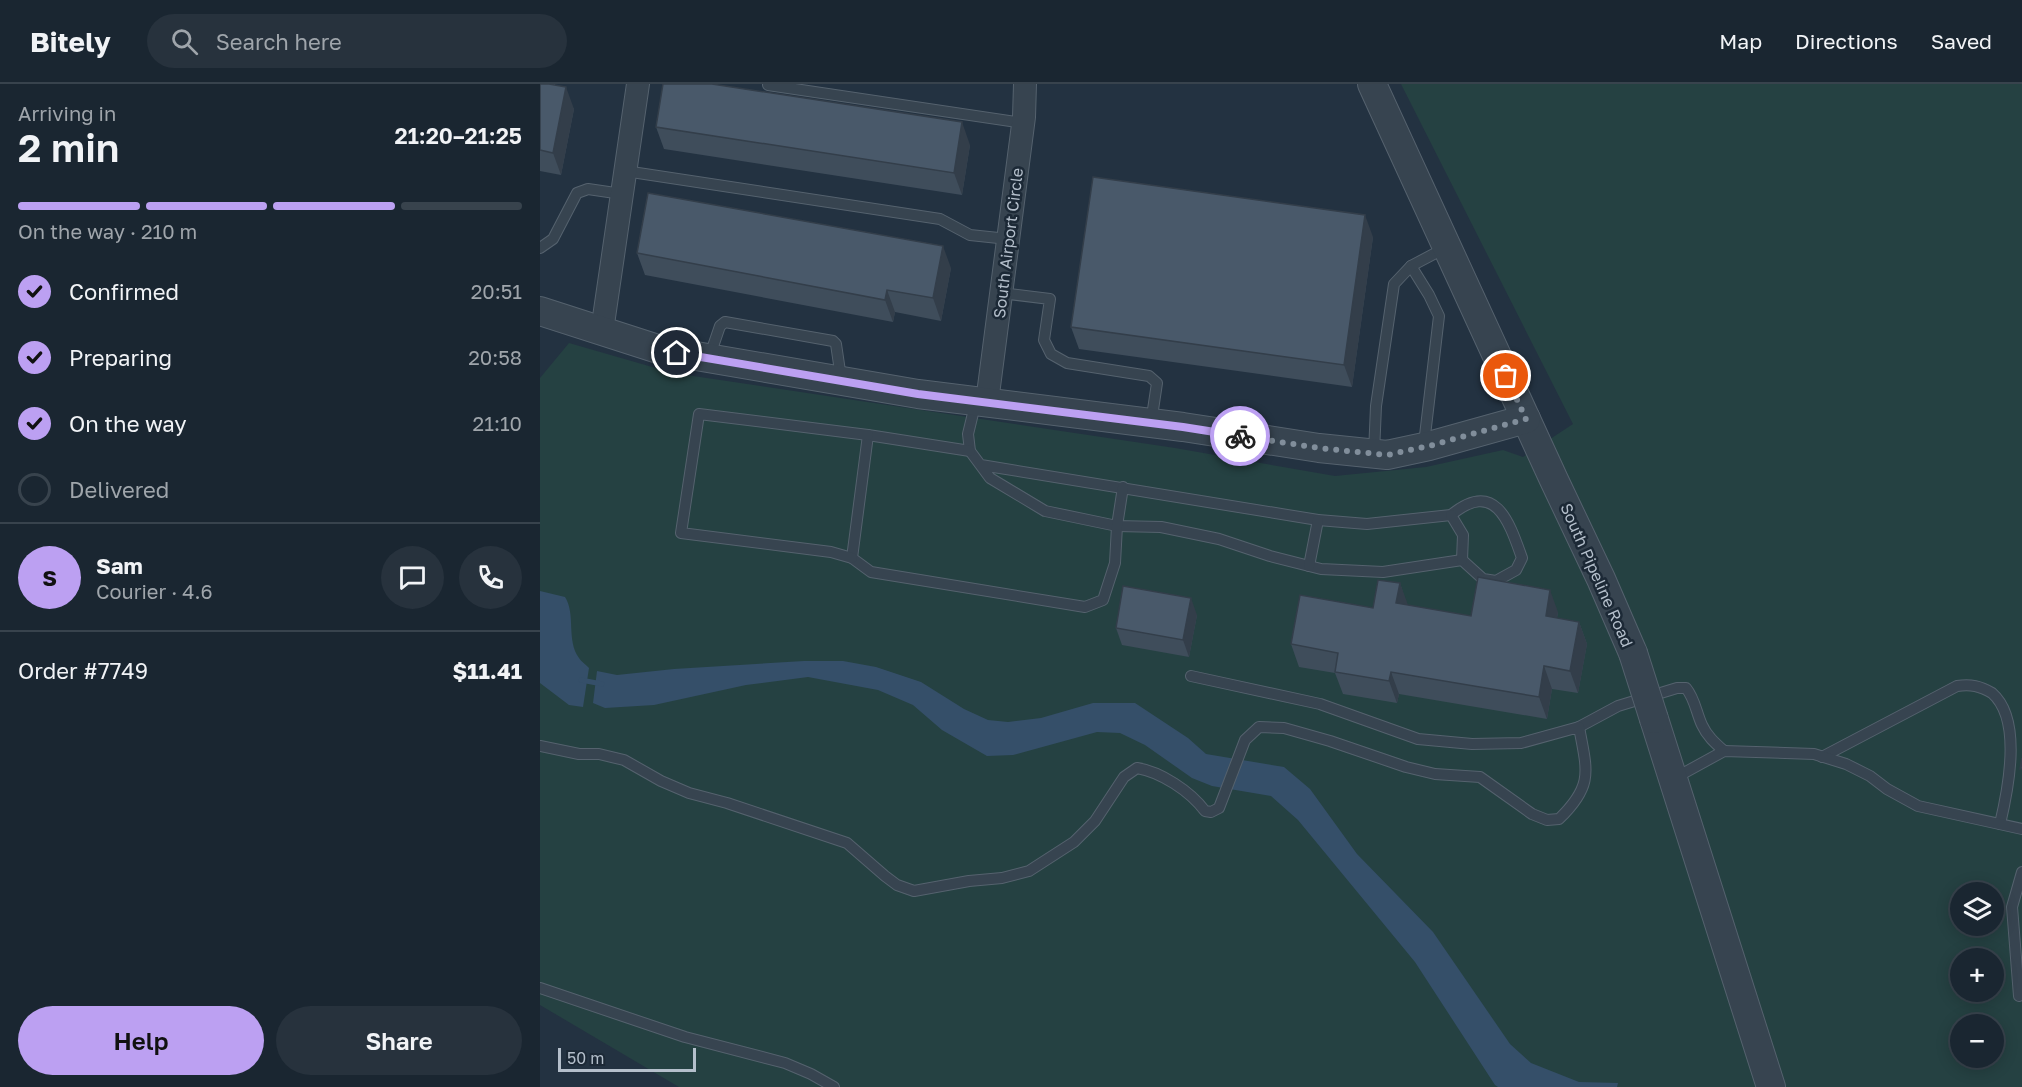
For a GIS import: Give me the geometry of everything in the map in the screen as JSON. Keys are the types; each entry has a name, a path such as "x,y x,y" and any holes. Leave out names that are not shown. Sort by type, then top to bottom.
{"street":[{"path":"602,331 638,84"},
{"name":"South Airport Circle","path":"981,402 1001,293 1023,123 1025,84"},
{"name":"South Pipeline Road","path":"1372,84 1602,579 1633,653 1771,1087"},
{"path":"541,313 661,350 918,394 1374,454 1387,455 1424,447 1526,419"}],"lane":[{"path":"764,84 1023,123"},
{"path":"625,171 940,219 970,235 1008,239"},
{"path":"540,248 553,239 577,193 588,189 622,194"},
{"path":"1374,454 1377,406 1394,284 1411,266 1448,247"},
{"path":"1411,266 1439,316 1424,447"},
{"path":"1001,293 1050,300 1044,340 1051,354 1067,363 1149,376 1157,383 1151,423"},
{"path":"709,358 720,326 725,322 833,341 836,344 842,381"},
{"path":"981,402 968,434 970,452 990,478 1045,512 1117,526 1161,527 1207,536 1321,569 1383,572 1462,560"},
{"path":"970,452 868,435 699,414 681,533 831,552 852,558 871,572 1084,607 1103,600 1115,563 1117,526 1123,487"},
{"path":"852,558 868,435"},
{"path":"981,465 1318,520 1367,524 1451,515 1458,508 1476,501 1487,500 1498,508 1513,531 1522,558 1516,570 1496,581 1483,579 1462,560"},
{"path":"1451,515 1463,535 1462,560"},
{"path":"1310,566 1318,520"},
{"path":"1191,676 1320,704 1418,739 1472,744 1521,743 1579,727 1618,706 1677,688 1686,688 1691,694 1702,725 1712,740 1724,751"},
{"path":"1822,757 1957,686 1982,687 1997,696 2005,705 2016,731 2013,768 2000,824"},
{"path":"540,746 624,760 689,794 727,802 847,843 897,885 914,891 969,881 1002,878 1029,871 1074,842 1095,820 1124,777 1137,768 1159,775 1200,804 1205,811 1211,812 1219,808 1245,740 1259,727 1284,728 1435,774 1480,777 1532,814 1547,820 1559,819 1573,806 1586,779 1587,771 1579,727"},
{"path":"1673,779 1724,751 1814,754 1846,764 1918,806 2022,829"},
{"path":"2020,1000 2012,907 2022,872"},
{"path":"2020,1000 2022,984"},
{"path":"540,988 685,1037 785,1063 834,1087"}],"green space":[{"path":"1401,84 2022,84 2022,1087 679,1087 540,1005 540,378 569,343 673,373 1175,448 1335,476 1426,467 1503,450 1523,457 1573,424"}],"water":[{"path":"540,591 565,597 568,604 575,651 589,668 583,707 569,705 540,683"},
{"path":"804,661 843,661 876,667 921,682 964,709 988,720 1008,722 1041,718 1093,703 1135,703 1188,738 1206,754 1284,767 1310,789 1357,854 1433,932 1510,1044 1531,1063 1579,1082 1618,1083 1617,1087 1498,1087 1495,1085 1415,962 1298,820 1271,796 1212,786 1192,778 1145,745 1120,733 1097,732 1013,755 987,756 942,730 913,705 878,690 808,677 746,685 654,705 605,708 593,703 597,671 617,675"}],"building":[{"path":"540,84 566,87 553,153 540,150"},
{"path":"663,84 712,84 962,122 954,173 656,127"},
{"path":"1093,177 1365,215 1344,365 1071,327"},
{"path":"648,193 943,246 933,298 887,290 885,300 637,253"},
{"path":"1478,577 1550,590 1546,616 1579,622 1570,671 1544,666 1539,697 1391,672 1389,681 1335,672 1338,653 1291,644 1300,595 1373,608 1378,580 1400,583 1396,603 1471,616"},
{"path":"1123,586 1191,598 1183,640 1116,628"}],"waterway":[{"path":"581,680 602,684"}],"way so far":[{"path":"1240,436 1387,455 1429,446 1526,419 1506,376"}],"route":[{"path":"677,353 918,394 1240,436"}]}
